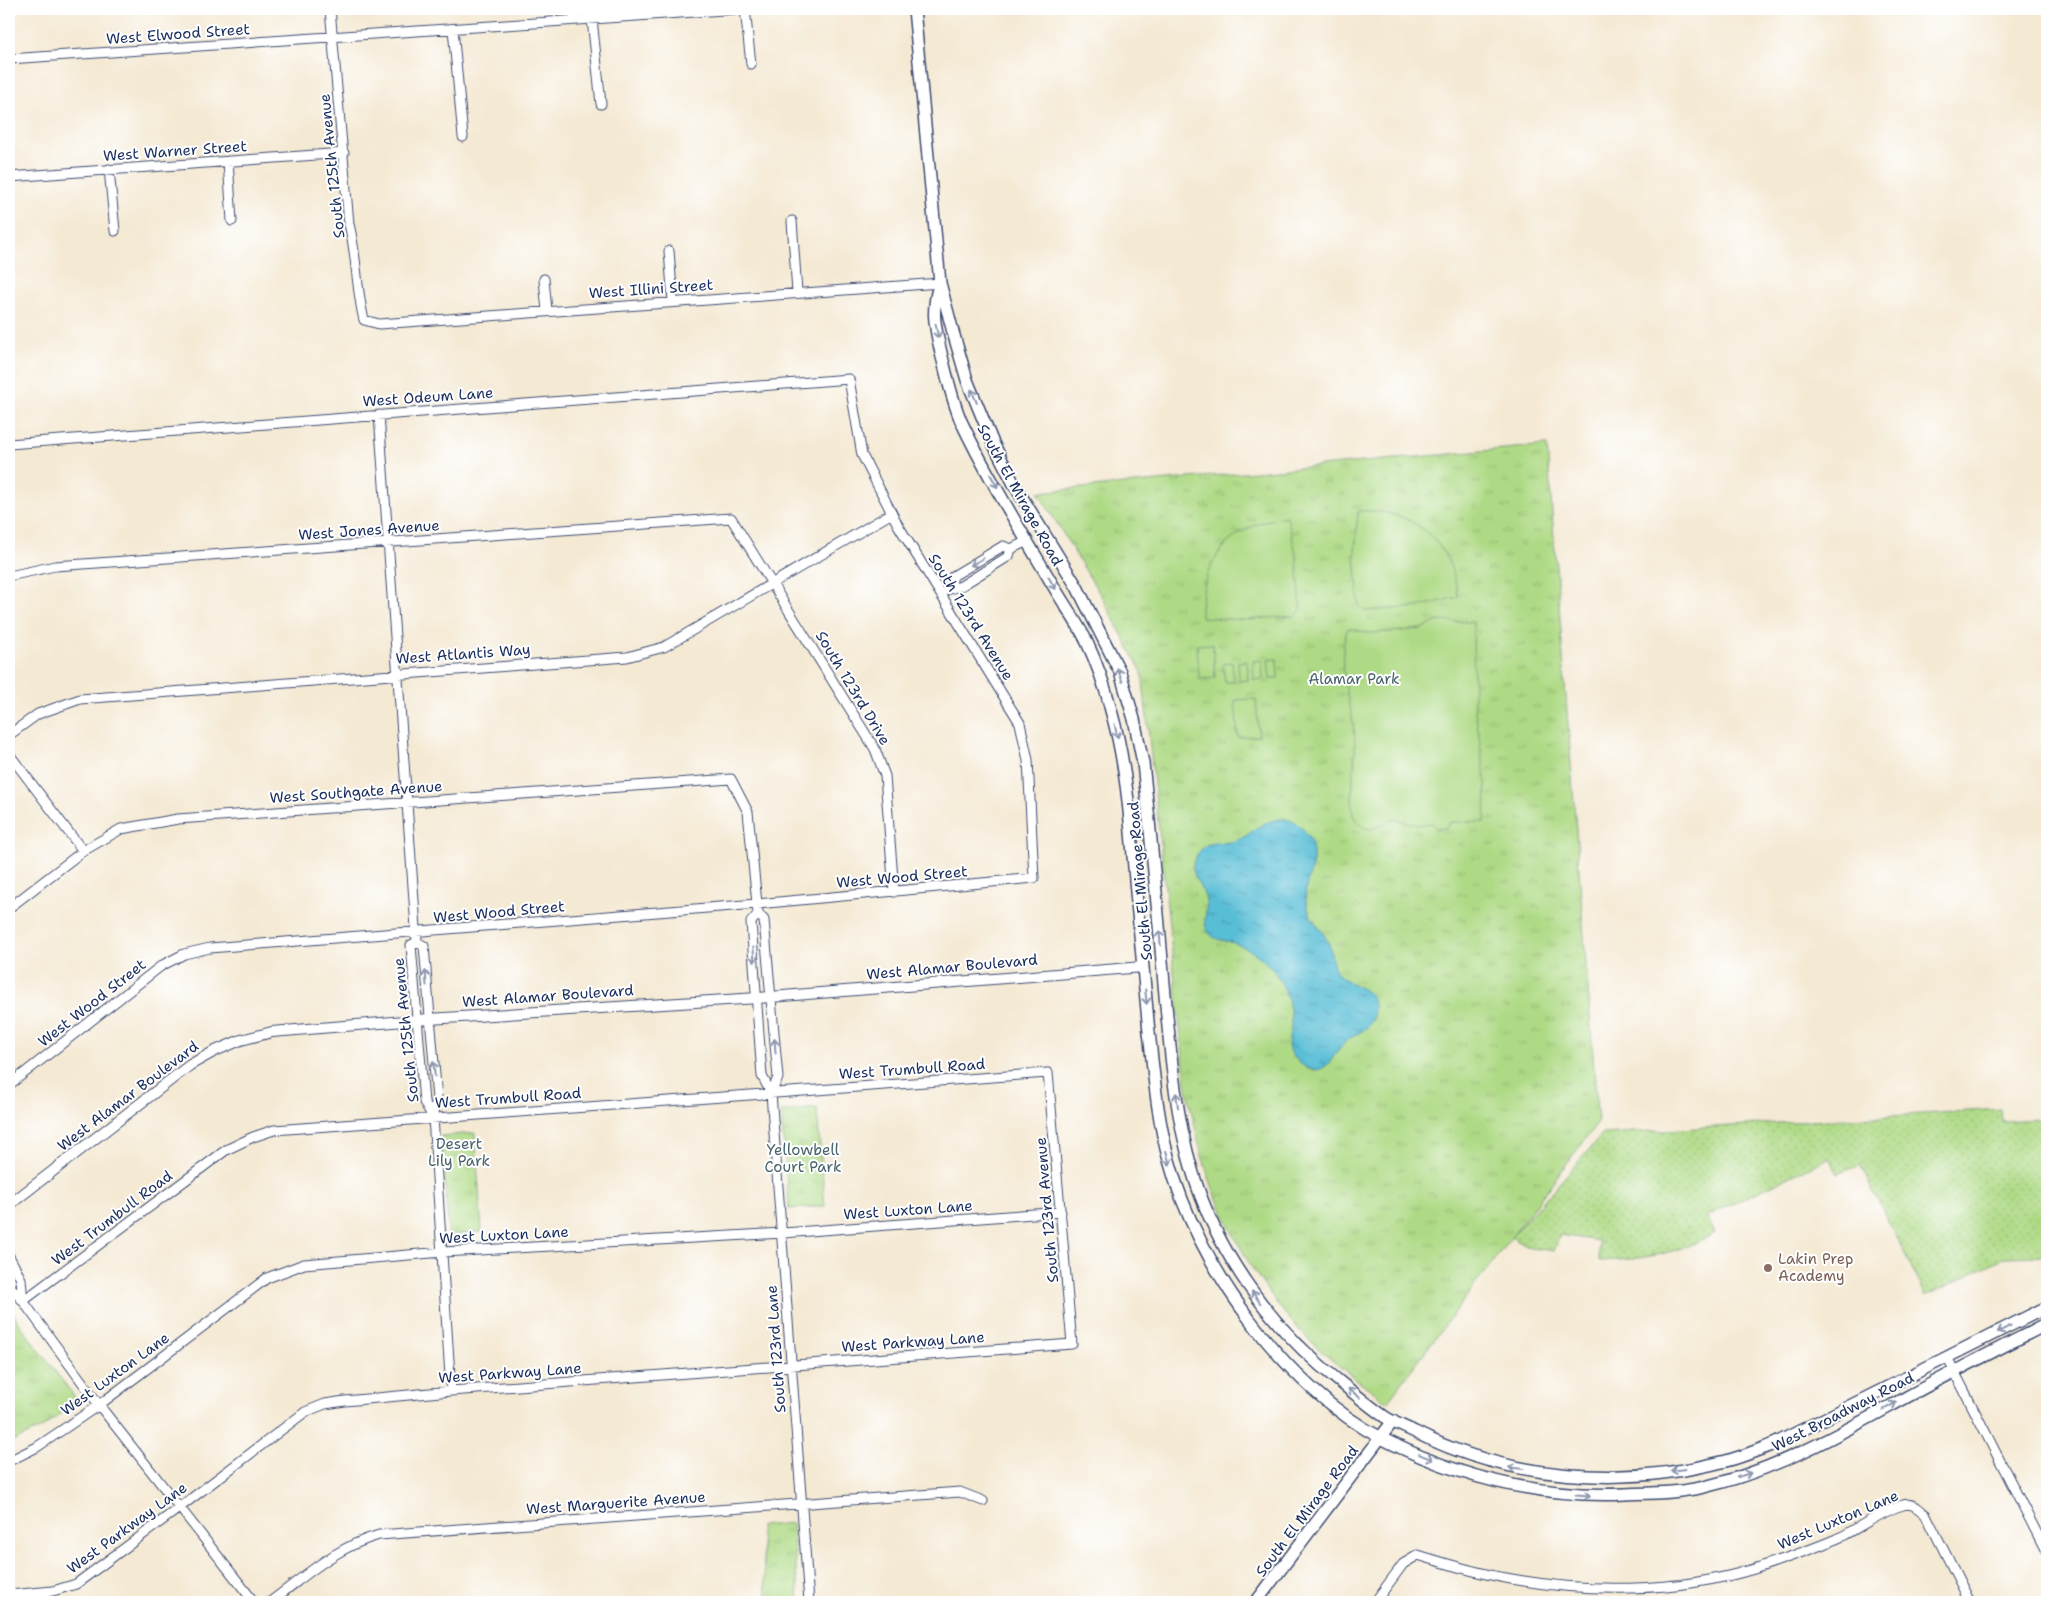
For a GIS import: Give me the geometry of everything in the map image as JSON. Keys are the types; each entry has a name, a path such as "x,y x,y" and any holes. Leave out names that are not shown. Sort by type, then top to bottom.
{"main road":[{"name":"South El Mirage Road","path":"914,9 940,283 967,380 992,441 1015,486 1101,630 1120,672 1134,718 1143,763 1169,1041 1182,1133 1193,1172 1213,1225 1238,1271 1265,1309 1287,1335 1315,1362 1393,1422 1256,1602"},
{"name":"South El Mirage Road","path":"940,283 934,304 935,327 960,419 1027,541 1085,639 1111,710 1124,775 1158,1115 1178,1191 1193,1228 1221,1280 1248,1318 1297,1374 1347,1416 1382,1438"},
{"name":"West Broadway Road","path":"1393,1422 1447,1448 1502,1466 1569,1475 1624,1476 1683,1470 1728,1460 1774,1444 2047,1306"},
{"name":"West Broadway Road","path":"1382,1438 1432,1460 1493,1481 1547,1492 1594,1496 1654,1493 1702,1487 1764,1469 1817,1446 2047,1324"}],"street":[{"name":"South 125th Avenue","path":"330,9 349,224 354,243 360,303 364,320"},
{"name":"West Elwood Street","path":"9,59 738,9"},
{"path":"746,9 751,64"},
{"path":"592,19 601,104"},
{"path":"453,29 463,137"},
{"name":"West Warner Street","path":"9,177 344,153"},
{"path":"228,161 232,221"},
{"path":"109,169 115,231"},
{"path":"792,221 797,292"},
{"path":"670,252 673,301"},
{"path":"544,279 547,311"},
{"name":"West Illini Street","path":"364,320 379,324 673,301 940,283"},
{"name":"West Odeum Lane","path":"9,444 849,379"},
{"name":"South 123rd Avenue","path":"849,379 862,455 892,513 1020,723 1028,760 1034,878"},
{"name":"South 125th Avenue","path":"379,415 417,942"},
{"name":"West Atlantis Way","path":"9,734 38,714 80,698 627,656 650,652 664,647 892,513"},
{"name":"West Jones Avenue","path":"9,576 55,566 731,518"},
{"name":"South 123rd Drive","path":"731,518 773,582 875,749 885,776 894,892"},
{"path":"940,593 950,587 953,576 1003,546 1011,549 1027,541"},
{"path":"9,754 83,851"},
{"name":"West Southgate Avenue","path":"9,908 83,851 121,829 178,819 731,779"},
{"name":"South 123rd Lane","path":"731,779 748,812 758,914 764,920 778,1078 772,1093"},
{"name":"West Wood Street","path":"9,1085 161,966 184,954 210,948 757,904 1034,878"},
{"name":"South 123rd Lane","path":"758,914 751,922 758,998 762,1076 772,1093 783,1233 790,1366 809,1602"},
{"name":"South 125th Avenue","path":"417,942 424,946 437,1099 434,1117 451,1390"},
{"name":"South 125th Avenue","path":"417,942 411,946 424,1102 434,1117"},
{"name":"West Alamar Boulevard","path":"9,1205 190,1066 215,1051 241,1040 272,1032 429,1019 758,998 1143,967"},
{"name":"South 123rd Avenue","path":"1048,1073 1072,1344"},
{"name":"West Trumbull Road","path":"23,1301 226,1150 253,1137 274,1130 1048,1073"},
{"name":"West Luxton Lane","path":"9,1460 37,1447 99,1405 268,1278 304,1264 443,1252 783,1233 1061,1212"},
{"path":"9,1256 21,1279 23,1301"},
{"path":"9,1285 23,1301 99,1405 254,1602"},
{"name":"West Parkway Lane","path":"9,1594 53,1592 76,1584 305,1412 325,1404 451,1390 1072,1344"},
{"path":"1947,1358 2047,1552"},
{"name":"West Marguerite Avenue","path":"270,1602 337,1551 357,1541 379,1535 960,1492 983,1501"},
{"name":"West Luxton Lane","path":"1375,1602 1403,1564 1418,1555 1506,1578 1574,1588 1691,1582 1751,1570 1802,1553 1842,1536 1904,1504 1916,1506 1926,1515 1970,1602"}],"green space":[{"name":"Alamar Park","path":"1547,445 1598,1122 1387,1402 1321,1351 1280,1307 1245,1256 1230,1228 1207,1172 1186,1084 1142,672 1104,601 1038,492"},
{"path":"1358,511 1378,512 1397,516 1413,523 1427,533 1439,545 1448,560 1458,597 1418,607 1366,611 1359,606 1355,553"},
{"path":"1287,516 1297,558 1301,610 1295,616 1243,620 1201,617 1202,596 1206,578 1213,562 1223,548 1250,527"},
{"path":"1438,621 1473,622 1474,704 1486,783 1485,822 1450,822 1446,828 1436,829 1432,823 1418,825 1395,819 1375,828 1365,828 1355,819 1352,806 1355,744 1343,671 1344,642 1348,628 1368,633 1392,632 1421,629"},
{"path":"1213,644 1215,678 1199,679 1197,645"},
{"path":"1277,659 1278,678 1270,679 1268,660"},
{"path":"1262,660 1263,679 1254,680 1253,661"},
{"path":"1247,661 1248,680 1239,681 1238,662"},
{"path":"1232,662 1234,682 1225,682 1223,663"},
{"path":"1256,699 1259,736 1238,737 1235,700"},
{"name":"Yellowbell Court Park","path":"817,1108 825,1206 789,1209 781,1112"},
{"path":"2001,1109 2002,1121 2037,1119 2047,1125 2047,1256 2005,1257 1926,1296 1860,1165 1838,1174 1829,1158 1707,1216 1715,1233 1673,1251 1644,1257 1599,1261 1599,1241 1560,1235 1554,1251 1530,1248 1511,1237 1603,1134"},
{"name":"Desert Lily Park","path":"475,1133 482,1232 449,1235 441,1136"},
{"path":"9,1306 20,1325 78,1401 42,1428 9,1443"},
{"path":"792,1523 799,1602 767,1602 760,1526"}],"water":[{"path":"1286,819 1303,829 1312,846 1313,860 1306,890 1307,903 1315,923 1329,944 1336,971 1344,979 1367,992 1374,1003 1373,1017 1368,1026 1345,1042 1329,1063 1317,1070 1305,1067 1295,1058 1288,1047 1291,1024 1290,1008 1281,983 1275,973 1267,963 1246,948 1209,934 1205,923 1206,901 1193,870 1196,857 1205,846 1231,842 1268,822"}],"place":[{"name":"Lakin Prep Academy","path":"1768,1268"}]}
